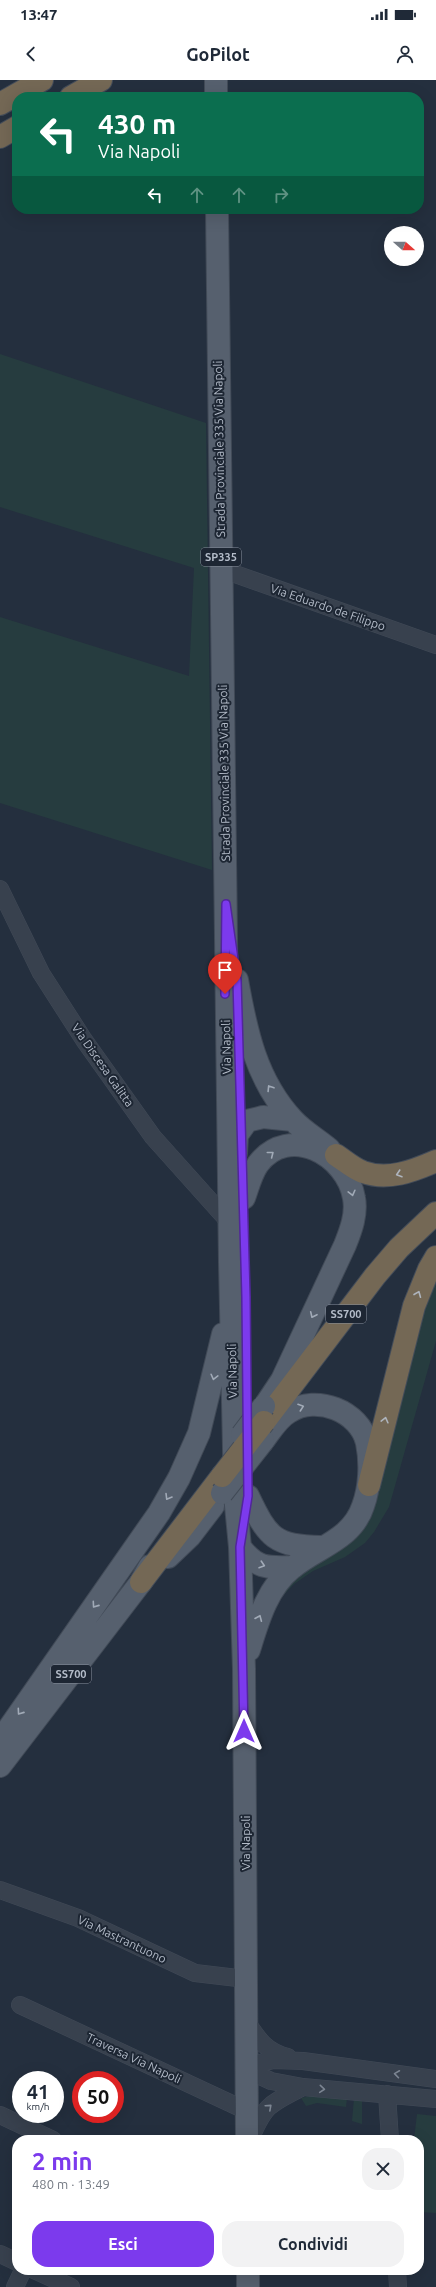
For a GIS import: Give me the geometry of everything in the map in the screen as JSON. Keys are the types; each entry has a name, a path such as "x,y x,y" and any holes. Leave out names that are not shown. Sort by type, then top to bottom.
{"highway":[{"path":"21,92 42,80"},
{"path":"79,92 100,80"},
{"path":"0,104 12,97"},
{"path":"0,137 12,130"},
{"path":"336,1155 362,1172 381,1176 393,1176 436,1161"},
{"name":"SS700","path":"141,1582 375,1276 399,1248 436,1213"},
{"path":"369,1485 414,1306 428,1269 436,1257"}],"main road":[{"path":"216,80 216,92"},
{"name":"Strada Provinciale 335 Via Napoli","path":"217,214 226,904"},
{"name":"Via Napoli","path":"226,904 237,980 244,1198 248,1496 240,1547"},
{"name":"Via Napoli","path":"226,904 225,979 235,1495 240,1547 244,1669 247,2135"},
{"path":"237,980 247,1034 268,1086 293,1120 336,1155"},
{"path":"230,1262 235,1242 238,1214 236,1141 242,1126 247,1121 255,1118 293,1120"},
{"path":"244,1198 259,1164 274,1150 290,1145 317,1150 334,1160 348,1179 354,1198 353,1225 282,1380 264,1423"},
{"path":"0,1741 159,1512 179,1478 199,1433 231,1298"},
{"path":"244,1669 257,1624 268,1597 292,1568 322,1547 339,1539 353,1526 363,1508 369,1485 367,1443 358,1425 344,1413 328,1406 311,1404 264,1423"},
{"path":"248,1496 264,1527 276,1540"},
{"path":"292,1568 270,1568 256,1563 240,1547 262,1539 276,1540 300,1547 322,1547"},
{"name":"SS700","path":"0,1766 141,1582"},
{"path":"248,2275 248,2287"}],"street":[{"name":"Via Eduardo de Filippo","path":"221,569 436,645"},
{"name":"Via Discesa Galitta","path":"0,889 41,973 84,1040 153,1137 230,1223"},
{"name":"Via Mastrantuono","path":"0,1890 78,1918 195,1973 246,1979"},
{"name":"Traversa Via Napoli","path":"20,2005 247,2110"},
{"path":"246,2021 264,2047 276,2054 304,2061 436,2080"},
{"path":"246,2066 274,2060 304,2061"},
{"path":"246,2066 258,2075 271,2081 303,2087 387,2094 436,2100"},
{"path":"252,2135 260,2116 266,2109 274,2102 303,2087"},
{"path":"387,2094 390,2135"},
{"path":"0,2116 42,2135"},
{"path":"0,2254 12,2260"},
{"path":"15,2287 20,2275"},
{"path":"45,2275 71,2287"},
{"path":"397,2275 398,2287"}],"green space":[{"path":"0,354 206,423 212,870 0,803 0,617 189,676 194,568 0,507"},
{"path":"436,1271 436,1341 389,1507 374,1532 365,1543 345,1557 313,1571 294,1584 279,1600 293,1576 336,1551"},
{"path":"314,2095 347,2098 346,2107 317,2103 306,2106 301,2098"},
{"path":"354,2098 362,2100 362,2124 352,2121"},
{"path":"417,2114 436,2116 436,2213 424,2212 424,2135 415,2135"}],"route":[{"path":"225,994 226,904 237,980 246,1297 248,1496 240,1547 244,1669 244,1731"}]}
